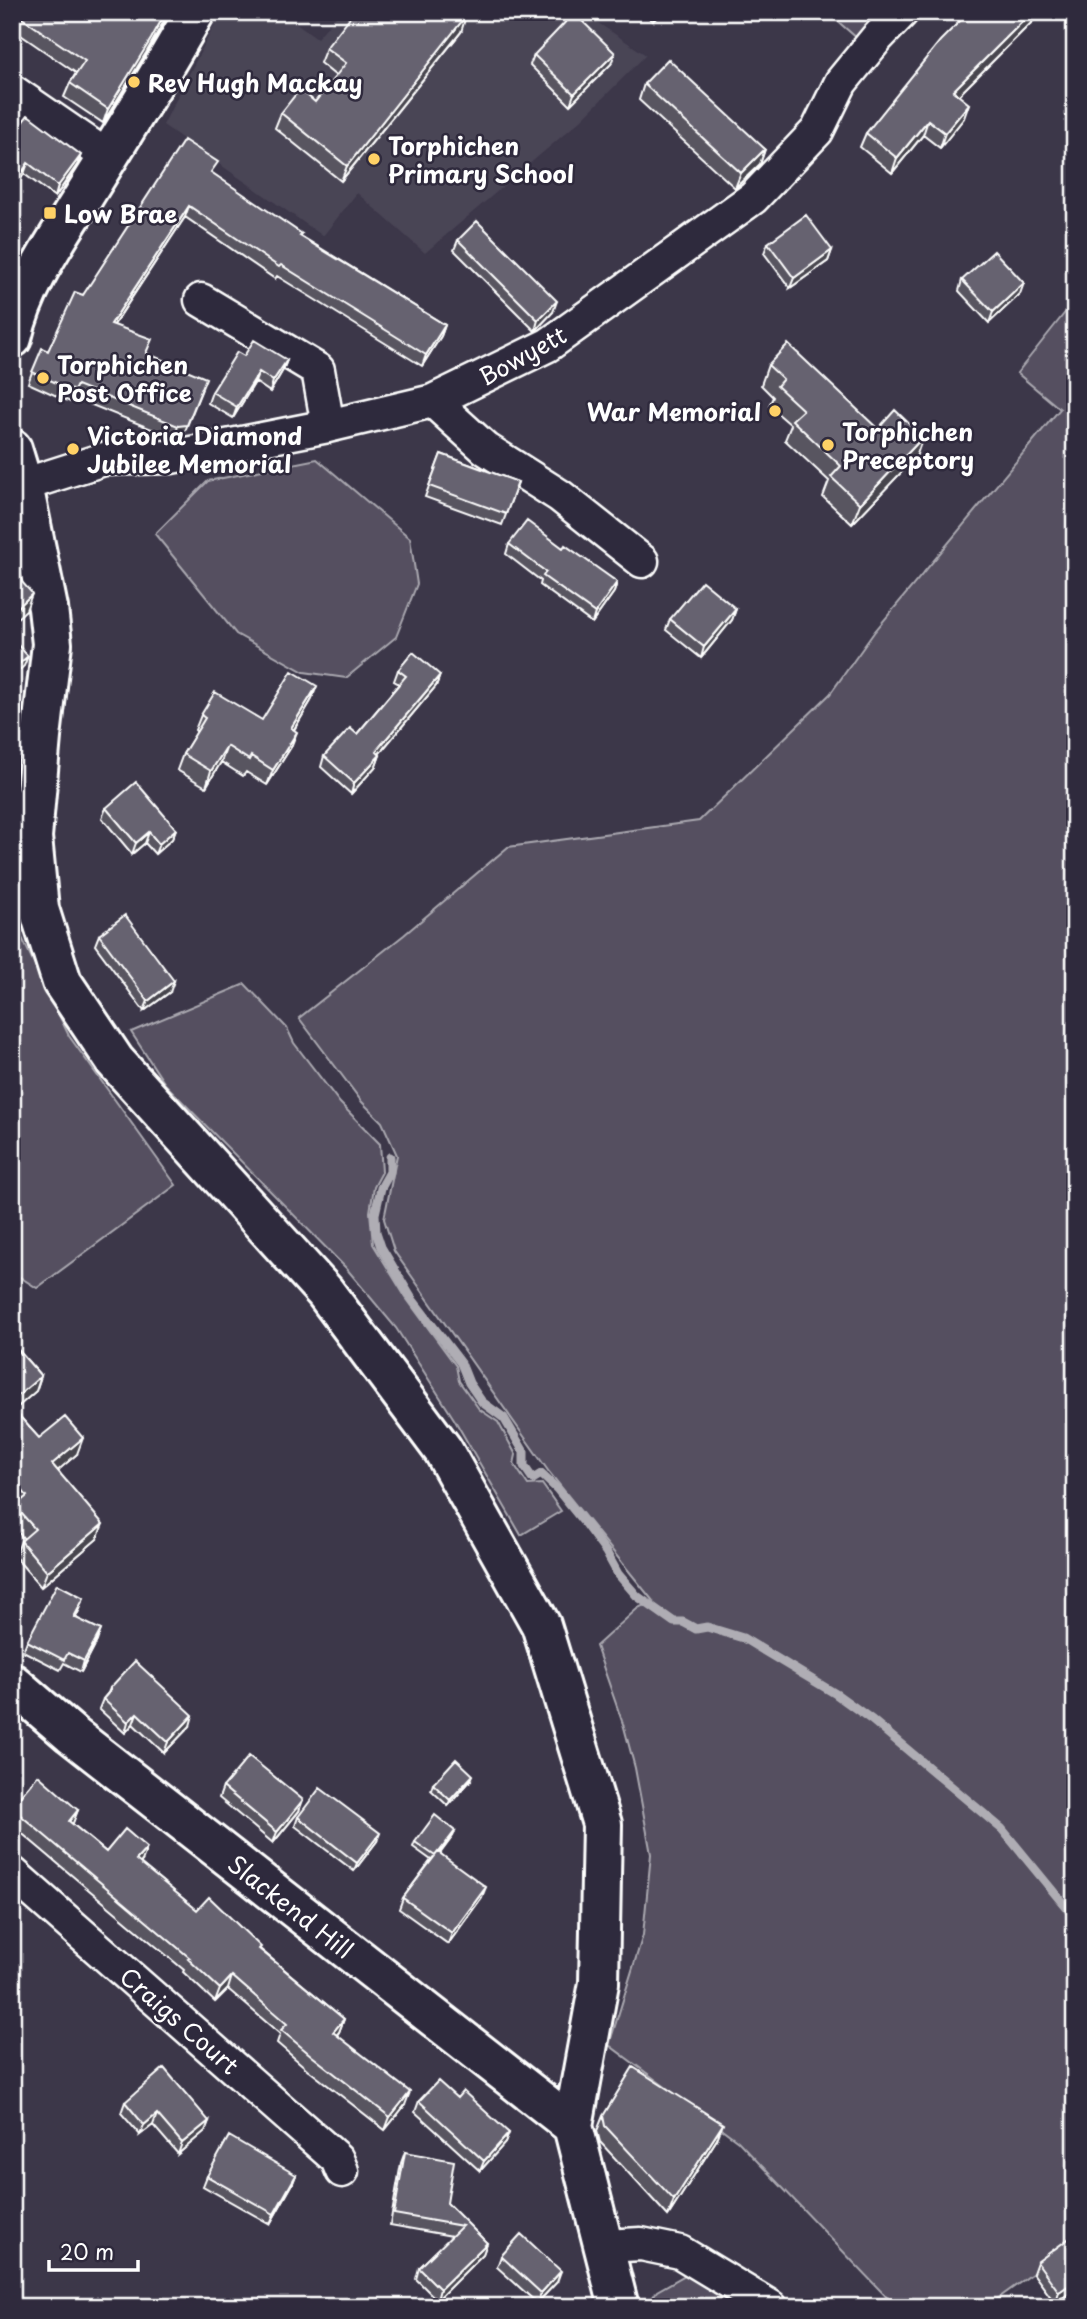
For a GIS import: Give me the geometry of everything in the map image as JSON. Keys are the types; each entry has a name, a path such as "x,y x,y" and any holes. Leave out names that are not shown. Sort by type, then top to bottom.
{"main road":[{"path":"12,338 15,323 40,266 161,73 195,12"},
{"path":"16,465 48,608 52,644 32,838 39,909 62,982 115,1061 325,1292 428,1429 443,1450 541,1625 602,1824 599,1983 573,2126 619,2307"},
{"name":"Slackend Hill","path":"12,1683 71,1734 573,2126"}],"street":[{"name":"Bowyett","path":"16,465 171,457 327,426 433,401 548,345 753,198 817,131 841,82 902,12"},
{"path":"12,91 108,157"},
{"path":"201,300 318,370 327,426"},
{"path":"433,401 486,449 560,496 642,561"},
{"name":"Craigs Court","path":"12,1873 337,2159 342,2171"},
{"path":"605,2246 641,2244 680,2252 771,2307"}],"shaded area":[{"name":"Torphichen Primary School","path":"221,12 281,12 317,38 340,12 582,12 646,55 581,120 425,253 357,193 323,236 163,125"},
{"path":"827,12 882,12 858,39"},
{"path":"1075,300 1075,2243 986,2307 896,2307 738,2141 609,2045 643,1935 651,1854 635,1768 596,1646 638,1608 653,1601 549,1472 394,1251 384,1219 397,1155 382,1122 362,1102 299,1018 404,935 508,847 699,821 830,694 875,631 1060,409 1017,373"},
{"path":"317,459 410,538 417,584 396,637 346,678 304,672 236,634 155,534 208,481"},
{"path":"12,917 69,1036 176,1185 37,1288 12,1272"},
{"path":"245,984 287,1028 294,1043 340,1103 380,1144 382,1172 374,1187 370,1212 373,1244 406,1298 456,1366 459,1381 479,1409 498,1422 516,1455 514,1464 528,1485 542,1484 561,1511 521,1535 454,1419 396,1328 346,1268 165,1084 131,1032"},
{"path":"687,2274 747,2307 646,2307 657,2291"}],"building":[{"path":"13,12 113,12 118,16 120,12 166,12 108,109 70,83 85,61"},
{"path":"354,12 461,12 466,16 347,166 281,113 300,89 315,102 346,63 326,48"},
{"path":"969,12 1032,12 953,91 969,104 945,133 928,120 897,158 866,133 940,41"},
{"path":"574,13 615,53 574,94 534,55"},
{"path":"668,59 765,149 741,173 644,84"},
{"path":"28,115 81,155 58,186 28,163 12,188 12,136"},
{"path":"184,140 218,162 211,172 302,234 300,236 445,325 426,355 281,265 279,267 189,206 111,324 152,339 146,353 206,378 187,425 178,426 77,385 74,391 32,372 42,348 48,351 75,292 83,295"},
{"path":"806,215 832,250 794,278 768,243"},
{"path":"477,221 557,301 538,320 458,240"},
{"path":"994,251 1024,283 993,312 962,280"},
{"path":"254,340 287,360 273,381 259,372 237,407 212,392 237,352 244,356"},
{"name":"Torphichen Preceptory","path":"788,344 878,429 895,410 923,437 860,504 831,477 841,466 792,420 803,410 777,386 783,379 768,365"},
{"path":"441,454 518,482 506,514 429,486"},
{"path":"527,521 563,548 565,545 617,582 595,613 543,576 546,572 509,544"},
{"path":"12,571 32,594 12,613"},
{"path":"702,581 736,609 704,647 670,619"},
{"path":"12,639 28,656 12,670"},
{"path":"413,652 440,675 376,751 380,755 354,783 324,756 350,728 357,734 406,676 398,670"},
{"path":"292,671 317,686 291,728 297,732 273,770 251,756 249,760 227,746 211,771 183,754 205,718 201,715 215,692 262,720"},
{"path":"136,782 176,829 159,844 149,832 136,843 106,808"},
{"path":"125,915 174,981 148,1001 99,935"},
{"path":"12,1343 41,1376 12,1401"},
{"path":"12,1408 39,1438 65,1417 83,1438 52,1464 103,1524 47,1572 21,1541 35,1529 15,1506 27,1496 12,1478 12,1461 18,1456 12,1449"},
{"path":"57,1584 84,1598 74,1617 101,1630 84,1661 68,1653 64,1660 27,1641"},
{"path":"135,1661 193,1715 168,1742 137,1713 128,1722 103,1699"},
{"path":"249,1756 303,1800 277,1832 223,1787"},
{"path":"456,1759 473,1775 450,1800 433,1784"},
{"path":"38,1775 78,1810 69,1821 106,1852 125,1829 147,1848 136,1860 197,1910 209,1897 261,1947 259,1949 344,2019 333,2032 410,2092 390,2117 281,2030 287,2024 232,1976 220,1989 188,1959 190,1958 12,1808"},
{"path":"320,1788 380,1833 357,1863 298,1817"},
{"path":"435,1815 455,1831 435,1856 415,1842"},
{"path":"438,1852 486,1887 452,1933 403,1898"},
{"path":"633,2067 723,2124 674,2200 605,2126 603,2116"},
{"path":"164,2068 209,2121 182,2143 157,2114 144,2125 125,2102"},
{"path":"438,2081 457,2098 463,2091 509,2133 484,2161 419,2101"},
{"path":"229,2136 296,2175 274,2214 207,2176"},
{"path":"405,2152 454,2161 447,2203 487,2243 440,2289 419,2268 462,2226 394,2214"},
{"path":"521,2234 561,2271 541,2293 501,2256"},
{"path":"1075,2234 1075,2281 1059,2292 1037,2262"},
{"path":"525,2300 533,2307 518,2307"}],"waterway":[{"path":"390,1157 390,1172 381,1188 375,1214 376,1232 381,1247 412,1299 461,1363 469,1383 482,1402 504,1418 524,1452 524,1466 533,1479 541,1474 557,1489 637,1596 674,1622 683,1622 696,1629 707,1627 743,1638 836,1694 872,1720 1002,1829 1075,1918"}],"place":[{"name":"Rev Hugh Mackay","path":"134,82"},
{"name":"Torphichen Primary School","path":"374,159"},
{"name":"Low Brae","path":"50,213"},
{"name":"Torphichen Post Office","path":"43,378"},
{"name":"War Memorial","path":"775,411"},
{"name":"Torphichen Preceptory","path":"828,445"},
{"name":"Victoria Diamond Jubilee Memorial","path":"73,449"}]}
